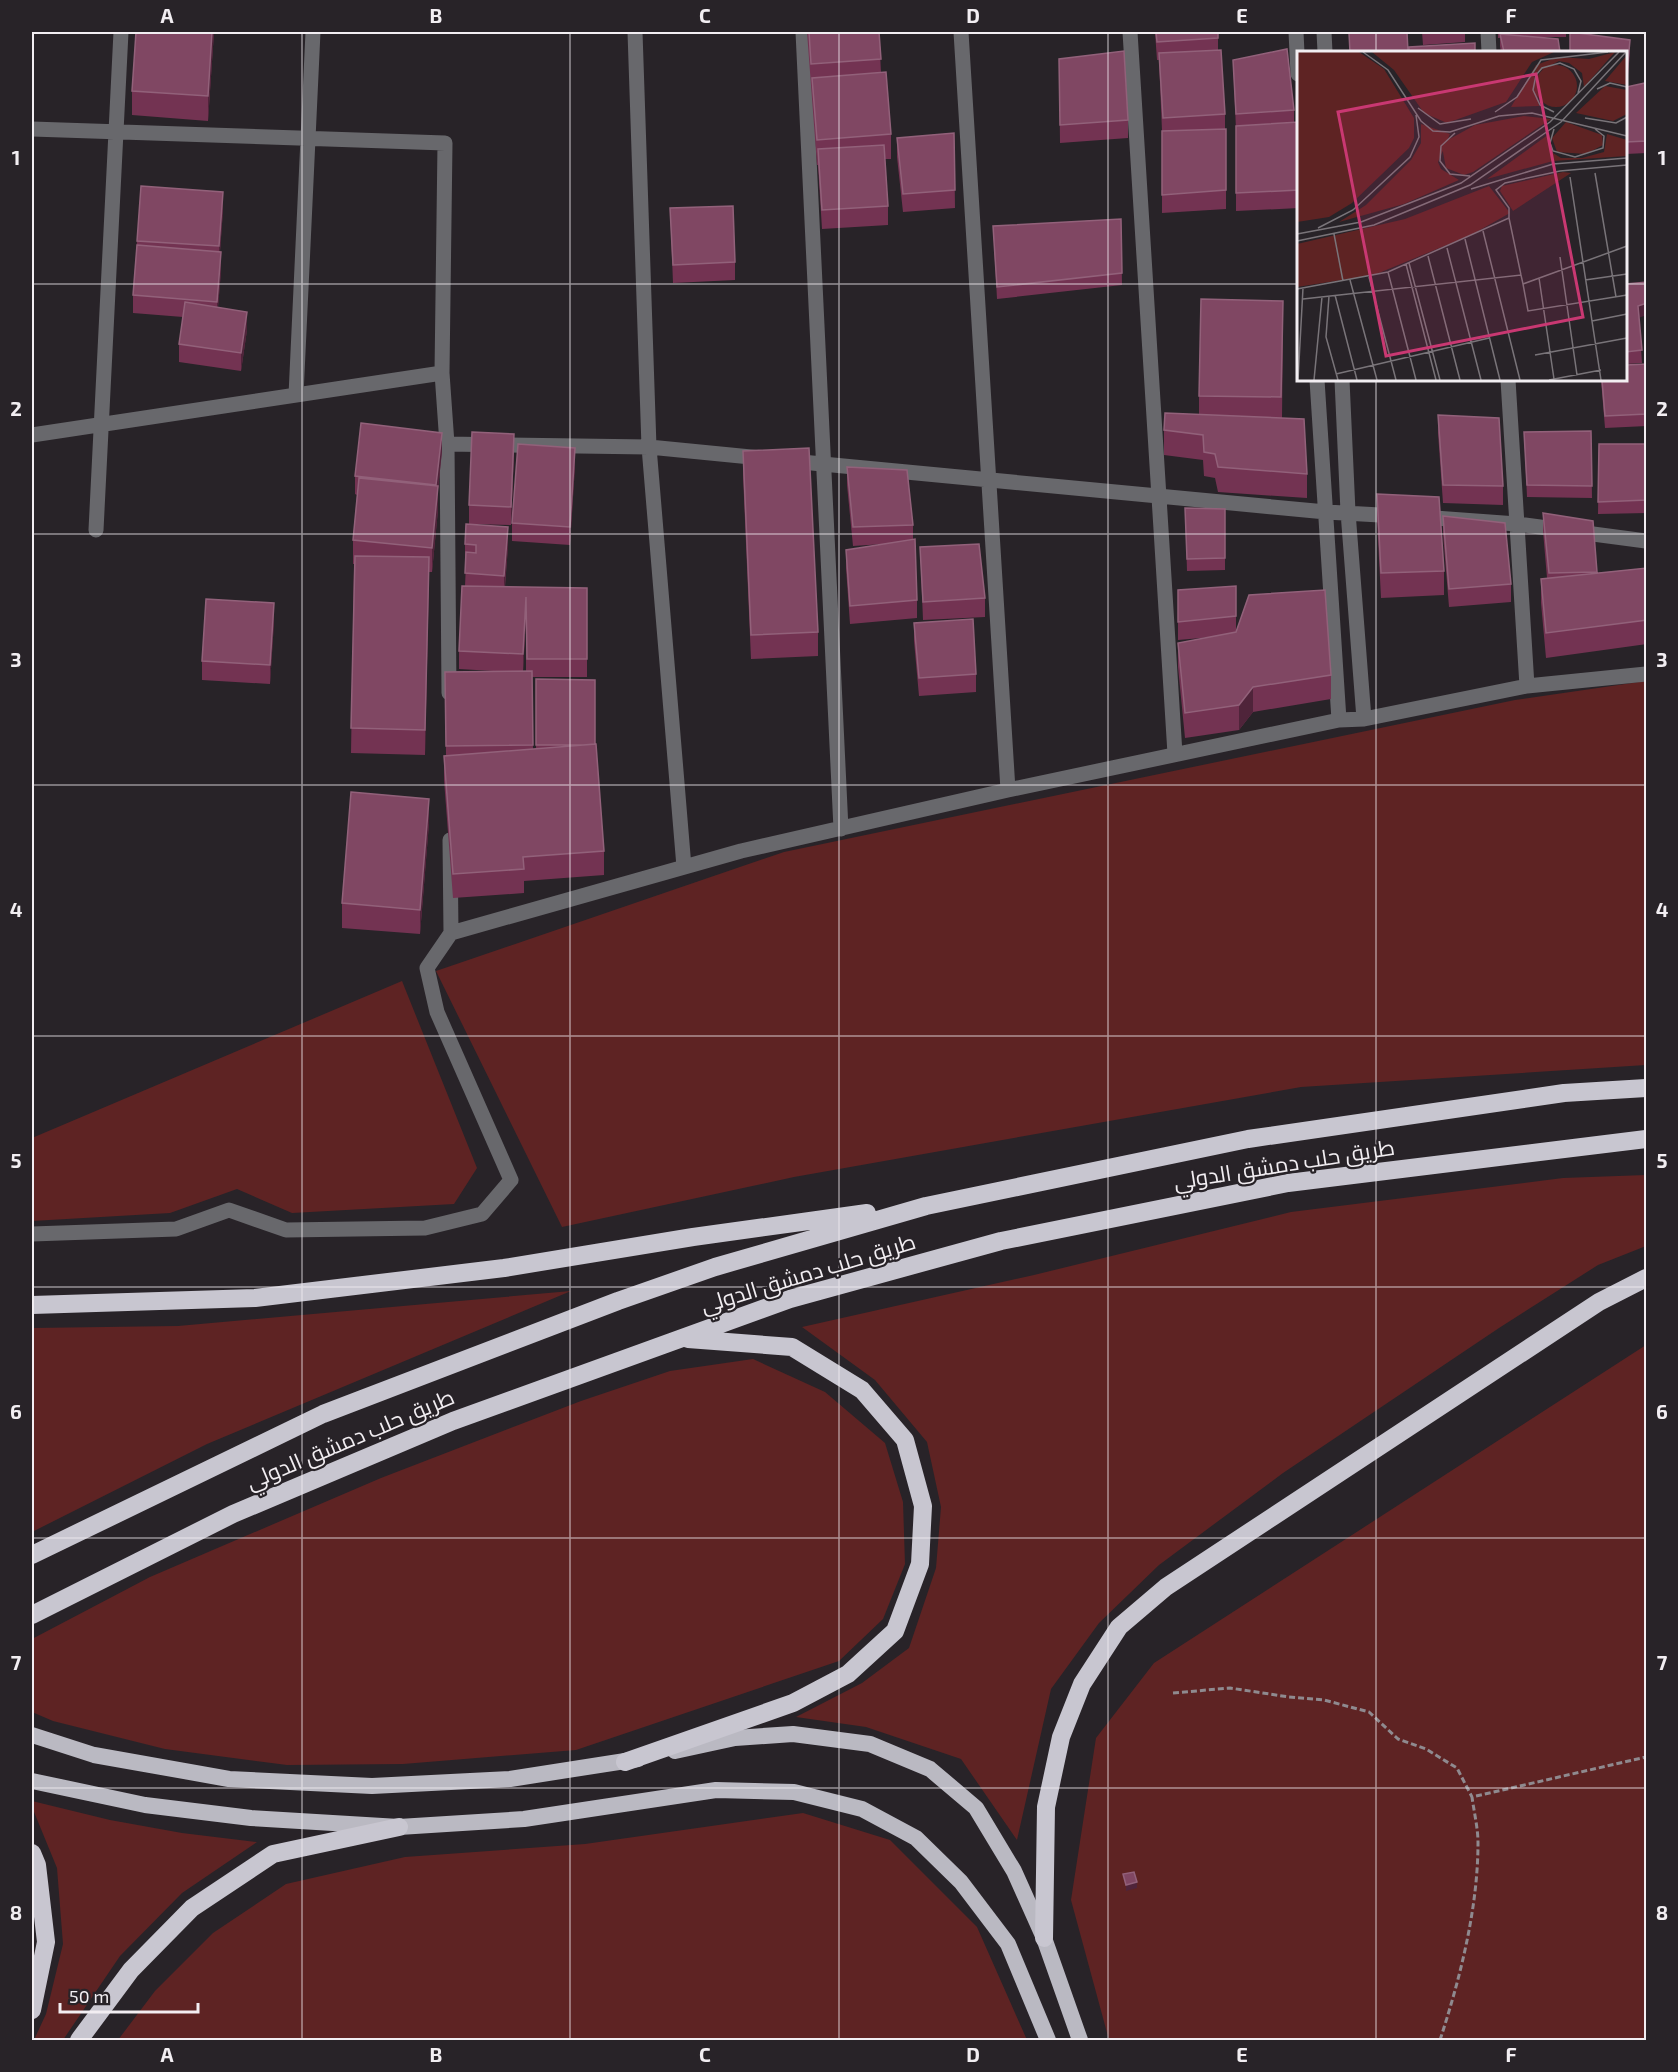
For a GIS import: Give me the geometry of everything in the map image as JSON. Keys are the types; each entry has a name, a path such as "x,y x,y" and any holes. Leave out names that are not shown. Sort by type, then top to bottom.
{"highway":[{"name":"طريق حلب دمشق الدولي","path":"32,1555 323,1414 607,1305 715,1267 926,1206 1248,1139 1564,1093 1647,1088"},
{"name":"طريق حلب دمشق الدولي","path":"32,1615 233,1514 453,1421 790,1299 1001,1241 1288,1183 1647,1139"},
{"path":"32,1305 255,1298 504,1268 693,1237 926,1206"},
{"path":"1044,1938 1046,1807 1061,1737 1082,1684 1119,1627 1176,1580 1599,1302 1647,1278"},
{"path":"625,1762 793,1703 848,1674 896,1630 920,1564 923,1506 905,1440 862,1389 792,1347 680,1339"},
{"path":"32,1735 94,1755 229,1779 372,1786 510,1779 625,1762 735,1738 793,1734 870,1744 930,1769 976,1808 1014,1871 1044,1938 1080,2040"},
{"path":"32,1781 146,1805 251,1818 399,1827 524,1819 716,1790 795,1792 862,1809 916,1838 961,1882 1008,1944 1048,2040"},
{"path":"79,2040 131,1970 192,1908 273,1854 399,1827"},
{"path":"32,1853 37,1865 46,1942 32,2010"}],"street":[{"path":"96,530 121,32"},
{"path":"296,395 313,32"},
{"path":"635,32 649,447 684,867"},
{"path":"803,32 841,829"},
{"path":"961,32 1008,790"},
{"path":"1130,32 1175,754"},
{"path":"1296,32 1297,51"},
{"path":"1324,32 1325,51"},
{"path":"1488,32 1489,51"},
{"path":"32,129 445,143 442,373 447,444 449,706"},
{"path":"32,435 442,373"},
{"path":"1317,381 1339,720"},
{"path":"1341,381 1348,512 1364,719"},
{"path":"1508,381 1527,686"},
{"path":"447,444 649,447 1326,512 1517,524 1647,541"},
{"path":"451,933 741,851 1008,790 1339,720 1364,719 1527,686 1647,674"},
{"path":"32,1234 176,1229 229,1210 286,1230 426,1228 482,1214 511,1180 437,1012 427,968 451,933 450,825"}],"path":[{"path":"1173,1694 1230,1688 1324,1700 1369,1712 1398,1739 1426,1749 1457,1768 1472,1797 1479,1841 1474,1899 1452,2004 1440,2040"},
{"path":"1472,1797 1647,1757"}],"shaded area":[{"path":"1646,681 1646,1065 1301,1087 794,1177 562,1227 436,971 784,852 1515,700"},
{"path":"402,981 477,1168 454,1204 292,1213 237,1189 170,1213 32,1221 32,1138"},
{"path":"1646,1175 1646,1246 1598,1265 1499,1328 1283,1473 1159,1565 1099,1623 1051,1689 1017,1840 961,1759 866,1727 796,1717 862,1683 909,1648 936,1568 941,1507 927,1442 875,1380 802,1327 1034,1275 1291,1212 1563,1178"},
{"path":"571,1291 207,1444 32,1532 32,1328 178,1326"},
{"path":"1646,1345 1646,2040 1109,2040 1071,1900 1096,1738 1154,1663"},
{"path":"753,1359 825,1392 885,1443 903,1502 905,1564 883,1619 839,1661 576,1750 403,1764 287,1765 165,1749 53,1721 32,1712 32,1639 150,1577 381,1478 581,1401 670,1371"},
{"path":"32,1801 110,1820 182,1833 257,1842 182,1893 120,1956 63,2040 34,2040 46,2014 63,1944 57,1868 32,1807"},
{"path":"803,1813 890,1840 977,1927 1027,2040 118,2040 155,1991 213,1933 286,1884 405,1857 585,1844"}],"building":[{"path":"136,32 212,32 208,96 132,91"},
{"path":"809,32 879,32 881,59 811,64"},
{"path":"1156,32 1218,32 1218,38 1157,42"},
{"path":"1407,32 1408,51 1350,51 1349,33"},
{"path":"1570,32 1630,40 1627,72 1627,51 1570,51"},
{"path":"1500,34 1558,39 1560,51 1504,51"},
{"path":"1475,43 1475,51 1409,51 1409,47"},
{"path":"1287,49 1294,110 1236,114 1233,60"},
{"path":"1221,50 1225,114 1163,118 1159,53"},
{"path":"1124,51 1128,120 1060,125 1059,59"},
{"path":"886,72 891,134 817,140 812,78"},
{"path":"1645,83 1647,141 1627,142 1627,87"},
{"path":"1297,122 1297,190 1236,193 1236,126"},
{"path":"1226,129 1226,190 1162,195 1162,131"},
{"path":"954,133 955,190 903,194 897,138"},
{"path":"884,145 888,206 822,210 818,149"},
{"path":"141,186 223,192 219,246 137,241"},
{"path":"733,206 735,262 673,265 670,208"},
{"path":"1121,219 1122,273 997,287 993,226"},
{"path":"137,245 221,252 217,302 133,295"},
{"path":"1647,282 1647,303 1638,306 1642,350 1627,352 1627,284"},
{"path":"1201,299 1283,301 1281,397 1199,396"},
{"path":"185,302 247,312 241,353 179,344"},
{"path":"1647,364 1647,414 1605,416 1602,381 1627,381 1627,365"},
{"path":"1165,413 1304,419 1307,474 1218,467 1215,454 1204,452 1203,435 1164,430"},
{"path":"1438,415 1499,418 1503,486 1443,485"},
{"path":"361,423 442,433 436,485 355,476"},
{"path":"1591,431 1592,486 1527,485 1524,432"},
{"path":"472,432 514,434 511,507 469,505"},
{"path":"518,444 575,448 570,527 512,523"},
{"path":"1599,444 1647,444 1647,500 1598,502"},
{"path":"809,448 818,632 751,635 743,451"},
{"path":"847,467 907,470 913,525 853,527"},
{"path":"359,478 438,486 432,548 353,540"},
{"path":"1377,494 1439,497 1444,571 1381,573"},
{"path":"1185,508 1225,509 1225,558 1187,559"},
{"path":"1543,513 1593,521 1597,572 1549,573"},
{"path":"1443,516 1505,523 1511,584 1449,589"},
{"path":"466,524 508,527 504,576 465,573 466,552 476,553 476,545 465,544"},
{"path":"915,539 917,600 850,606 846,550"},
{"path":"979,544 985,598 923,602 920,547"},
{"path":"355,556 429,557 425,730 351,728"},
{"path":"1647,568 1647,620 1546,633 1541,579"},
{"path":"462,586 587,588 587,659 527,659 526,597 523,654 459,651"},
{"path":"1236,586 1236,616 1178,622 1178,590"},
{"path":"1325,590 1331,675 1253,687 1239,705 1185,713 1178,643 1236,632 1249,595"},
{"path":"206,599 274,603 270,665 202,661"},
{"path":"973,619 976,674 919,678 914,623"},
{"path":"532,671 533,745 446,746 445,672"},
{"path":"536,679 595,680 595,744 536,745"},
{"path":"596,744 604,851 523,857 524,869 453,874 444,756"},
{"path":"351,792 429,799 420,910 342,903"},
{"path":"1134,1872 1137,1882 1126,1885 1123,1874"}]}
